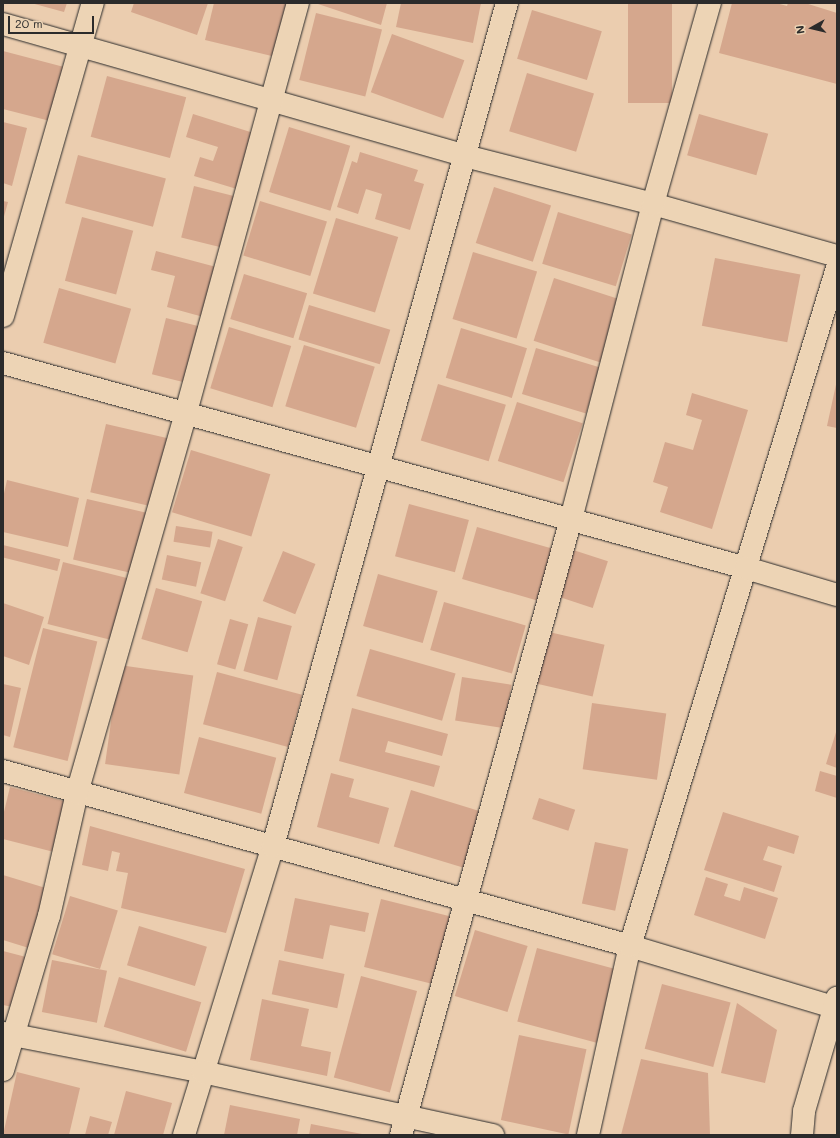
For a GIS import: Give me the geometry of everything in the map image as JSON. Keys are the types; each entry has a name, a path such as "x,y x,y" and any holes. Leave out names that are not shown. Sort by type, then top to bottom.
{"street":[{"path":"3,316 93,3"},
{"path":"3,1070 8,1034 49,916 77,793 186,412 298,3"},
{"path":"184,1135 273,846 507,3"},
{"path":"403,1126 571,519 653,204 710,3"},
{"path":"3,24 465,156 653,204 837,256"},
{"path":"588,1135 630,946 837,268"},
{"path":"3,363 186,412 571,519 837,595"},
{"path":"3,771 77,793 465,899 836,1005 804,1111 802,1135"},
{"path":"8,1034 203,1072 403,1126 493,1135"}],"building":[{"path":"31,3 67,3 64,12"},
{"path":"134,3 208,3 197,35 131,12"},
{"path":"214,3 289,4 276,57 205,40"},
{"path":"315,3 387,3 381,25"},
{"path":"401,3 481,3 473,43 396,27"},
{"path":"628,3 672,3 672,103 628,103"},
{"path":"732,3 776,3 787,6 788,3 805,3 837,13 837,84 719,53"},
{"path":"532,10 602,31 587,80 517,59"},
{"path":"316,13 382,29 365,96 299,80"},
{"path":"392,34 464,60 443,119 371,92"},
{"path":"3,51 64,67 50,121 3,109"},
{"path":"527,73 594,93 576,152 509,131"},
{"path":"107,76 186,97 170,158 91,137"},
{"path":"193,114 257,134 240,190 194,176 200,157 213,161 218,147 186,137"},
{"path":"699,114 768,134 756,175 687,155"},
{"path":"3,122 27,128 12,186 3,183"},
{"path":"289,127 350,146 330,211 269,192"},
{"path":"360,152 418,170 414,181 424,184 410,230 375,219 382,194 366,189 358,214 337,207 352,161 357,163"},
{"path":"78,155 166,179 153,227 65,203"},
{"path":"194,186 238,197 225,248 181,237"},
{"path":"494,187 551,206 533,262 476,243"},
{"path":"3,201 8,202 3,220"},
{"path":"260,201 327,221 310,276 243,256"},
{"path":"558,212 632,235 616,286 542,264"},
{"path":"82,217 133,231 116,294 65,281"},
{"path":"336,218 398,237 375,313 313,294"},
{"path":"156,251 220,268 207,318 167,307 175,276 151,270"},
{"path":"473,252 537,272 517,339 453,319"},
{"path":"715,258 800,275 787,342 702,326"},
{"path":"244,274 307,293 293,338 230,319"},
{"path":"554,278 626,301 606,364 534,341"},
{"path":"59,288 131,309 115,363 43,343"},
{"path":"309,305 390,330 380,364 298,339"},
{"path":"166,318 201,327 187,383 152,374"},
{"path":"229,327 291,346 272,407 210,388"},
{"path":"461,328 527,348 512,398 446,378"},
{"path":"304,345 375,367 356,428 285,406"},
{"path":"536,348 600,368 586,413 522,394"},
{"path":"837,380 837,428 827,426"},
{"path":"438,384 506,405 489,461 421,440"},
{"path":"692,393 748,410 712,529 660,512 668,487 653,482 665,442 693,450 702,420 686,415"},
{"path":"517,402 583,423 563,482 498,461"},
{"path":"106,424 173,440 157,508 90,492"},
{"path":"191,450 270,474 251,536 172,512"},
{"path":"7,480 79,498 68,547 3,532 3,498"},
{"path":"87,499 146,513 132,573 73,559"},
{"path":"409,504 469,520 455,572 395,556"},
{"path":"176,526 213,532 210,548 173,542"},
{"path":"477,527 552,548 537,600 462,579"},
{"path":"218,539 243,547 225,601 200,593"},
{"path":"3,545 60,559 57,571 3,557"},
{"path":"567,548 608,561 593,608 552,595"},
{"path":"283,551 315,564 295,614 263,601"},
{"path":"167,555 201,562 196,587 162,579"},
{"path":"63,562 133,579 117,642 48,624"},
{"path":"378,574 438,591 423,643 363,626"},
{"path":"156,588 202,601 188,652 141,639"},
{"path":"444,602 526,625 512,673 430,650"},
{"path":"3,603 44,617 29,665 3,656"},
{"path":"258,617 292,626 277,680 244,671"},
{"path":"230,619 248,624 235,669 217,664"},
{"path":"43,628 97,642 68,761 13,747"},
{"path":"549,632 605,645 593,696 537,684"},
{"path":"370,649 456,674 442,721 356,696"},
{"path":"119,665 193,675 179,774 105,764"},
{"path":"217,672 302,695 288,747 203,724"},
{"path":"462,677 511,685 505,728 455,720"},
{"path":"3,684 21,688 10,737 3,735"},
{"path":"592,703 666,713 657,780 583,769"},
{"path":"352,708 448,734 442,756 388,741 385,752 440,766 434,787 339,761"},
{"path":"837,729 837,768 826,764"},
{"path":"199,737 276,758 261,814 184,793"},
{"path":"820,771 837,776 837,798 815,791"},
{"path":"331,773 354,779 349,797 389,808 379,844 317,827"},
{"path":"10,787 67,802 54,852 3,839 3,816"},
{"path":"411,790 482,812 465,868 394,846"},
{"path":"539,798 575,810 568,831 532,819"},
{"path":"723,812 799,836 794,854 768,846 763,860 782,866 774,892 704,870"},
{"path":"90,826 245,869 226,933 121,908 128,873 116,871 120,853 112,851 108,871 82,865"},
{"path":"595,842 628,849 615,911 582,904"},
{"path":"3,875 49,889 32,949 3,940"},
{"path":"706,877 728,884 724,896 740,901 744,887 778,898 765,939 694,915"},
{"path":"70,896 118,911 100,969 52,954"},
{"path":"295,898 369,913 365,932 330,925 323,959 284,951"},
{"path":"381,899 453,917 436,985 364,967"},
{"path":"139,926 207,947 195,986 127,965"},
{"path":"475,930 528,946 507,1012 455,996"},
{"path":"537,948 616,969 597,1043 517,1021"},
{"path":"3,951 26,957 13,1007 3,1005"},
{"path":"52,960 107,971 97,1023 42,1012"},
{"path":"279,960 345,974 337,1008 272,994"},
{"path":"361,976 417,991 390,1092 334,1077"},
{"path":"119,977 201,1002 186,1052 104,1027"},
{"path":"662,984 731,1002 713,1067 645,1049"},
{"path":"262,999 309,1009 301,1046 331,1052 327,1076 250,1060"},
{"path":"737,1003 777,1030 765,1083 721,1073"},
{"path":"519,1035 586,1049 568,1134 501,1120"},
{"path":"641,1059 708,1073 710,1135 621,1135"},
{"path":"17,1072 80,1088 69,1135 3,1135"},
{"path":"126,1091 172,1103 163,1135 114,1135"},
{"path":"230,1105 300,1119 297,1135 224,1135"},
{"path":"90,1116 112,1122 108,1135 85,1135"},
{"path":"311,1124 362,1134 362,1135 309,1135"}]}
